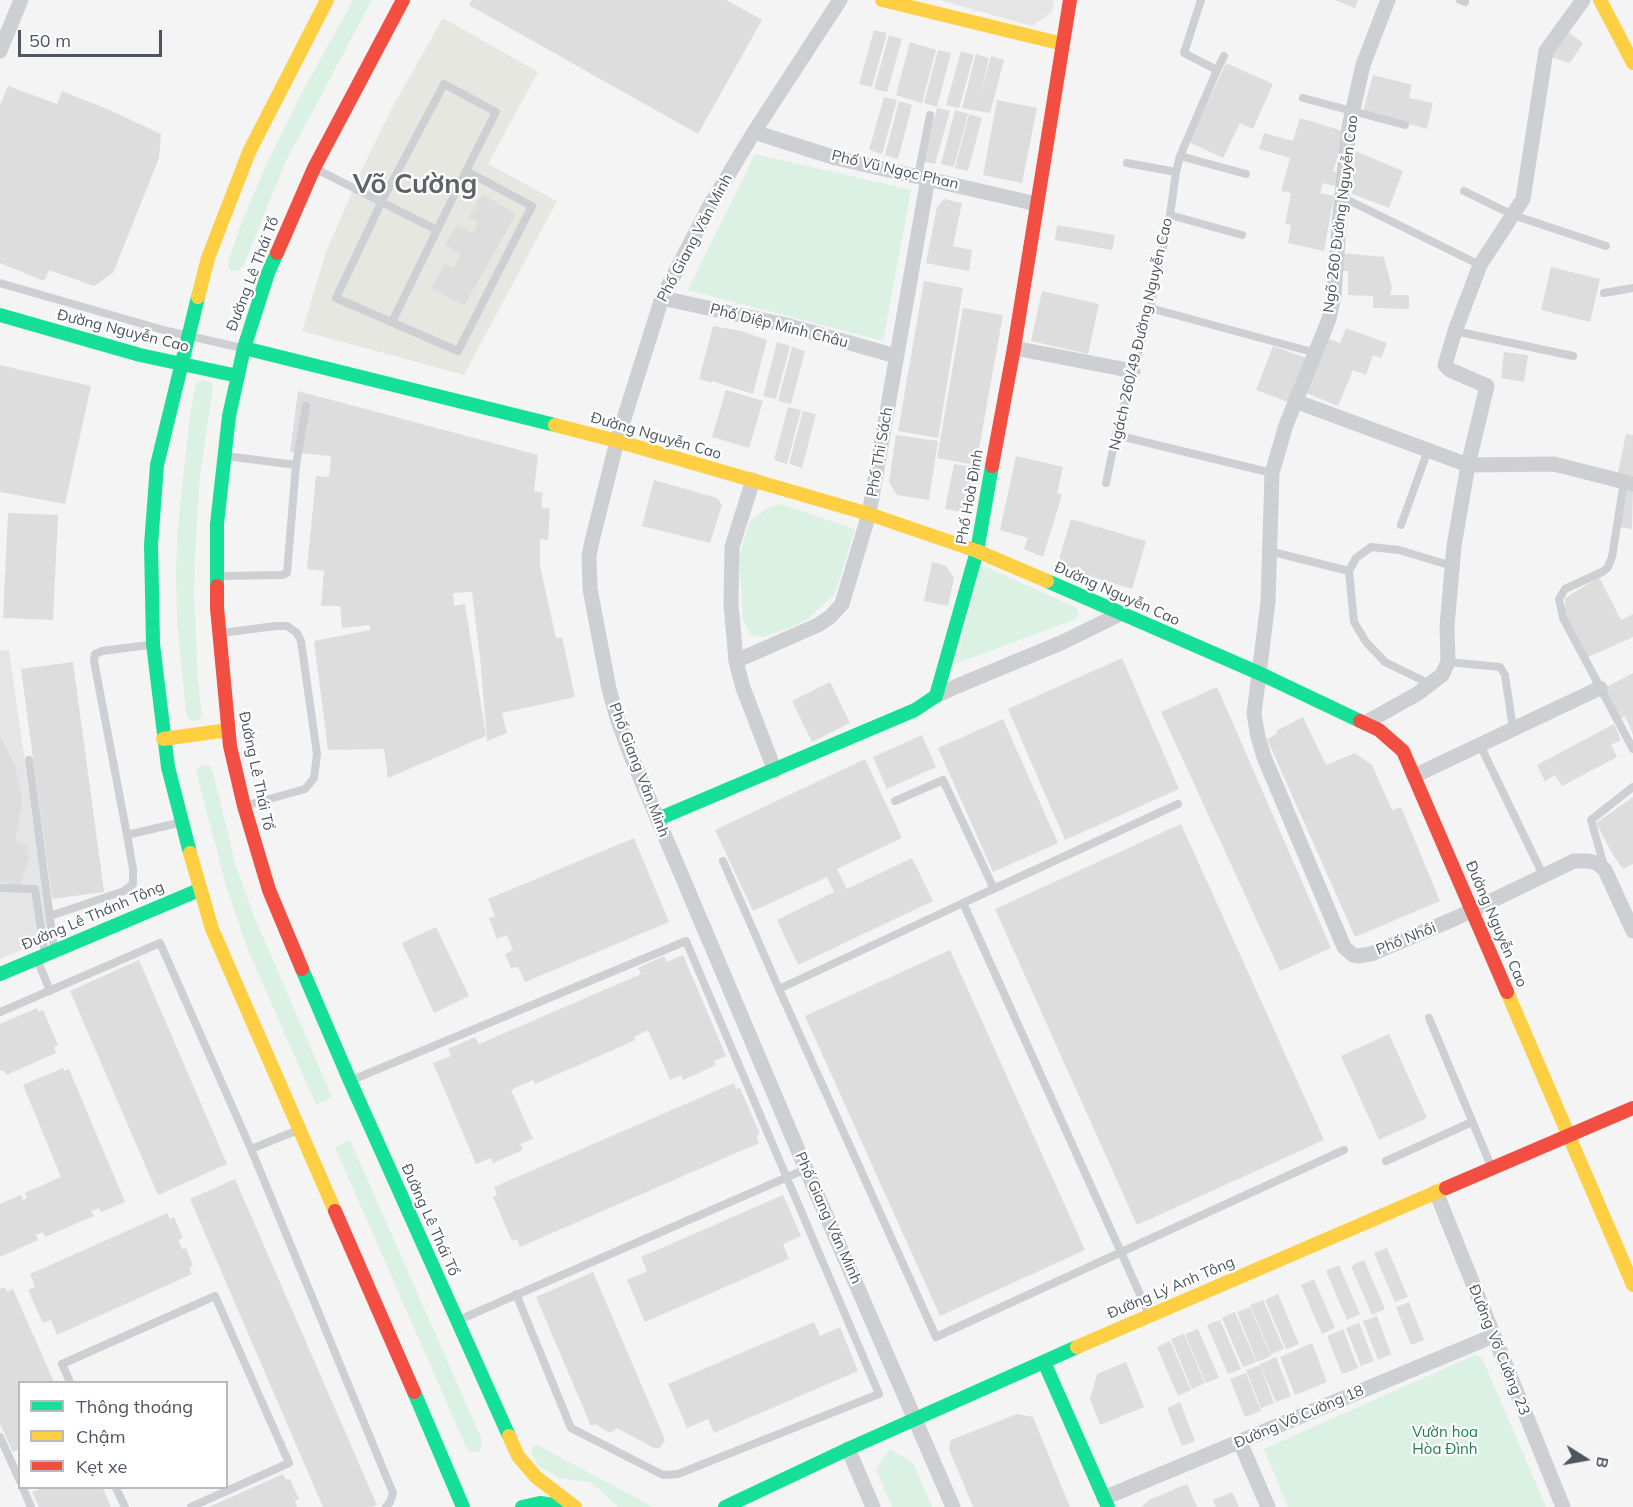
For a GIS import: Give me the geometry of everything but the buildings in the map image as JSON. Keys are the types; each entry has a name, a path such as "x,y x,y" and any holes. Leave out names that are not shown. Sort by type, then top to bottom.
{"main road":[{"path":"327,0 249,152 208,258 157,465 151,555 153,644 168,767 199,890 225,962 463,1507"},
{"name":"Đường Lê Thái Tổ","path":"403,0 314,168 268,273 244,348 229,416 217,524 216,576 219,633 228,730 244,806 277,911 350,1081 518,1456 536,1477 575,1507"},
{"path":"882,0 1063,44"},
{"name":"Phố Hoà Đình","path":"936,696 977,551 1014,348 1070,0"},
{"path":"1600,0 1633,63"},
{"name":"Đường Nguyễn Cao","path":"0,315 140,355 238,375"},
{"name":"Đường Nguyễn Cao","path":"244,348 617,441 869,514 977,551 1120,615 1261,674 1379,730 1403,751 1633,1285"},
{"path":"658,819 915,710 936,696"},
{"path":"163,739 228,730"},
{"name":"Đường Lê Thánh Tông","path":"0,974 199,890"},
{"name":"Đường Lý Anh Tông","path":"730,1506 848,1449 1149,1315 1633,1108"},
{"path":"1044,1362 1106,1502"},
{"path":"522,1507 540,1503 569,1507"}],"street":[{"path":"0,51 20,0"},
{"name":"Phố Giang Văn Minh","path":"840,0 754,132 709,207 662,297 617,441 589,556 590,589 599,645 618,721 806,1169 954,1507"},
{"name":"Ngõ 260 Đường Nguyễn Cao","path":"1261,674 1268,602 1272,473 1296,401 1329,319 1334,296 1349,127 1363,65 1388,0"},
{"path":"1365,723 1417,694 1442,675 1448,662 1447,626 1452,566 1468,465 1487,386 1449,370 1445,365 1480,265 1523,199 1546,51 1583,0"},
{"name":"Phố Vũ Ngọc Phan","path":"754,132 836,158 1038,204"},
{"name":"Phố Thi Sách","path":"736,661 818,625 830,617 842,604 869,514 923,177"},
{"name":"Phố Diệp Minh Châu","path":"662,297 786,325 896,356"},
{"path":"1014,348 1133,370"},
{"path":"1296,401 1468,465 1554,464 1628,483"},
{"path":"753,480 736,529 731,555 731,604 736,661 743,688 775,771"},
{"path":"936,696 1120,615"},
{"name":"Phố Nhồi","path":"1261,674 1254,714 1264,757 1344,947 1353,955 1371,954 1473,911 1574,861 1597,863 1605,870"},
{"path":"1414,776 1600,688"},
{"path":"1605,870 1633,932"},
{"name":"Đường Võ Cường 23","path":"1436,1192 1563,1507"},
{"name":"Đường Võ Cường 18","path":"1106,1502 1240,1442 1493,1336"},
{"path":"1240,1442 1268,1507"},
{"path":"848,1449 873,1507"}],"lane":[{"path":"1202,0 1184,53 1217,70"},
{"name":"Ngách 260/49 Đường Nguyễn Cao","path":"1106,483 1116,435 1150,308 1180,156 1224,56"},
{"path":"392,322 466,171 496,112 444,84 382,201 336,298 458,351 532,206 466,171"},
{"path":"1303,98 1405,125"},
{"path":"923,177 930,115"},
{"path":"1180,156 1246,174"},
{"path":"1127,163 1176,172"},
{"path":"314,168 437,230"},
{"path":"1464,190 1513,215 1606,246"},
{"path":"1342,197 1480,265"},
{"path":"1170,215 1242,235"},
{"path":"0,283 188,337 244,348"},
{"path":"1604,293 1633,288"},
{"path":"1150,308 1316,353"},
{"path":"1455,331 1573,356"},
{"path":"216,576 287,573 296,465 306,406"},
{"path":"1116,435 1272,473"},
{"path":"1401,525 1428,450"},
{"path":"225,456 296,465"},
{"path":"1628,483 1608,567 1565,589 1559,599 1563,618 1633,749"},
{"path":"1430,684 1385,662 1366,642 1354,622 1349,571 1356,558 1371,547 1400,550 1452,566"},
{"path":"1269,551 1349,571"},
{"path":"219,633 287,626 297,633 301,641 317,754 314,778 305,789 244,806"},
{"path":"50,916 124,891 133,884 133,869 94,661 95,654 102,651 153,644"},
{"path":"1448,662 1500,667 1505,675 1513,729"},
{"path":"1480,745 1544,875"},
{"path":"29,760 50,916 45,954"},
{"path":"895,801 943,780 994,889"},
{"path":"1605,870 1591,820 1633,787"},
{"path":"779,989 1178,804"},
{"path":"127,835 181,822"},
{"path":"723,861 936,1336 1344,1150"},
{"path":"0,888 35,889 50,991"},
{"path":"963,903 1149,1315"},
{"path":"350,1081 686,941 879,1394 678,1474 663,1475 571,1428 516,1294"},
{"path":"0,1012 160,943 250,1149 393,1492 386,1507"},
{"path":"1429,1018 1492,1168"},
{"path":"1386,1161 1472,1122"},
{"path":"250,1149 299,1130"},
{"path":"457,1320 806,1169"},
{"path":"69,1381 62,1364 215,1296 289,1463 191,1507"},
{"path":"0,1437 18,1475"},
{"path":"22,1489 31,1507"},
{"path":"116,1489 125,1507"}],"shaded area":[{"path":"939,0 1054,0 1052,12 1032,26"},
{"path":"443,18 538,72 488,164 557,201 464,375 302,331 326,252 362,169 394,104"},
{"path":"9,650 47,921 46,933 33,945 0,959 0,651"}],"green space":[{"path":"353,0 372,0 285,163 243,267 238,271 229,270 228,262 241,224 263,172 299,98"},
{"path":"755,154 911,190 883,341 688,290"},
{"path":"203,380 211,382 213,387 200,476 195,549 194,597 202,716 199,720 193,721 188,719 186,713 177,621 176,572 178,524 190,415 196,384"},
{"path":"781,504 855,529 835,594 808,619 763,637 750,634 743,620 739,556 750,521 766,509"},
{"path":"986,567 1077,608 1078,616 1073,620 955,664 981,568"},
{"path":"202,765 209,765 213,772 235,863 253,914 332,1097 316,1105 248,950 226,885 196,769"},
{"path":"350,1140 482,1440 481,1449 477,1452 470,1452 467,1449 335,1147"},
{"name":"Vườn hoa Hòa Đình","path":"1475,1355 1482,1358 1546,1507 1288,1507 1264,1449"},
{"path":"535,1446 539,1446 653,1507 618,1507 589,1482 560,1478 539,1466 531,1453"},
{"path":"890,1449 913,1463 932,1507 892,1507 876,1469"}],"traffic: fast":[{"path":"217,586 217,524 229,416 244,348 268,273 277,253"},
{"path":"190,853 168,767 153,644 151,545 157,465 198,297"},
{"path":"0,315 140,355 238,376"},
{"path":"244,348 555,425"},
{"path":"658,819 915,710 936,696 977,551 992,466"},
{"path":"1047,581 1261,674 1360,721"},
{"path":"0,974 199,890"},
{"path":"302,969 509,1436"},
{"path":"725,1507 848,1449 1077,1347"},
{"path":"1044,1362 1108,1507"},
{"path":"414,1392 463,1507"},
{"path":"522,1507 540,1503 569,1507"}],"traffic: slow":[{"path":"198,297 208,258 249,152 327,0"},
{"path":"882,0 1063,44"},
{"path":"1600,0 1633,63"},
{"path":"555,425 869,514 977,551 1047,581"},
{"path":"163,739 228,730"},
{"path":"190,853 212,929 335,1211"},
{"path":"1507,992 1633,1285"},
{"path":"1077,1347 1446,1188"},
{"path":"509,1436 518,1456 536,1477 575,1507"}],"traffic: jam":[{"path":"277,253 314,168 403,0"},
{"path":"992,466 1014,348 1070,0"},
{"path":"217,586 230,746 244,806 269,890 302,969"},
{"path":"1360,721 1379,730 1403,751 1507,992"},
{"path":"1446,1188 1633,1108"},
{"path":"335,1211 414,1392"}],"district":[{"name":"Võ Cường","path":"415,185"}]}
